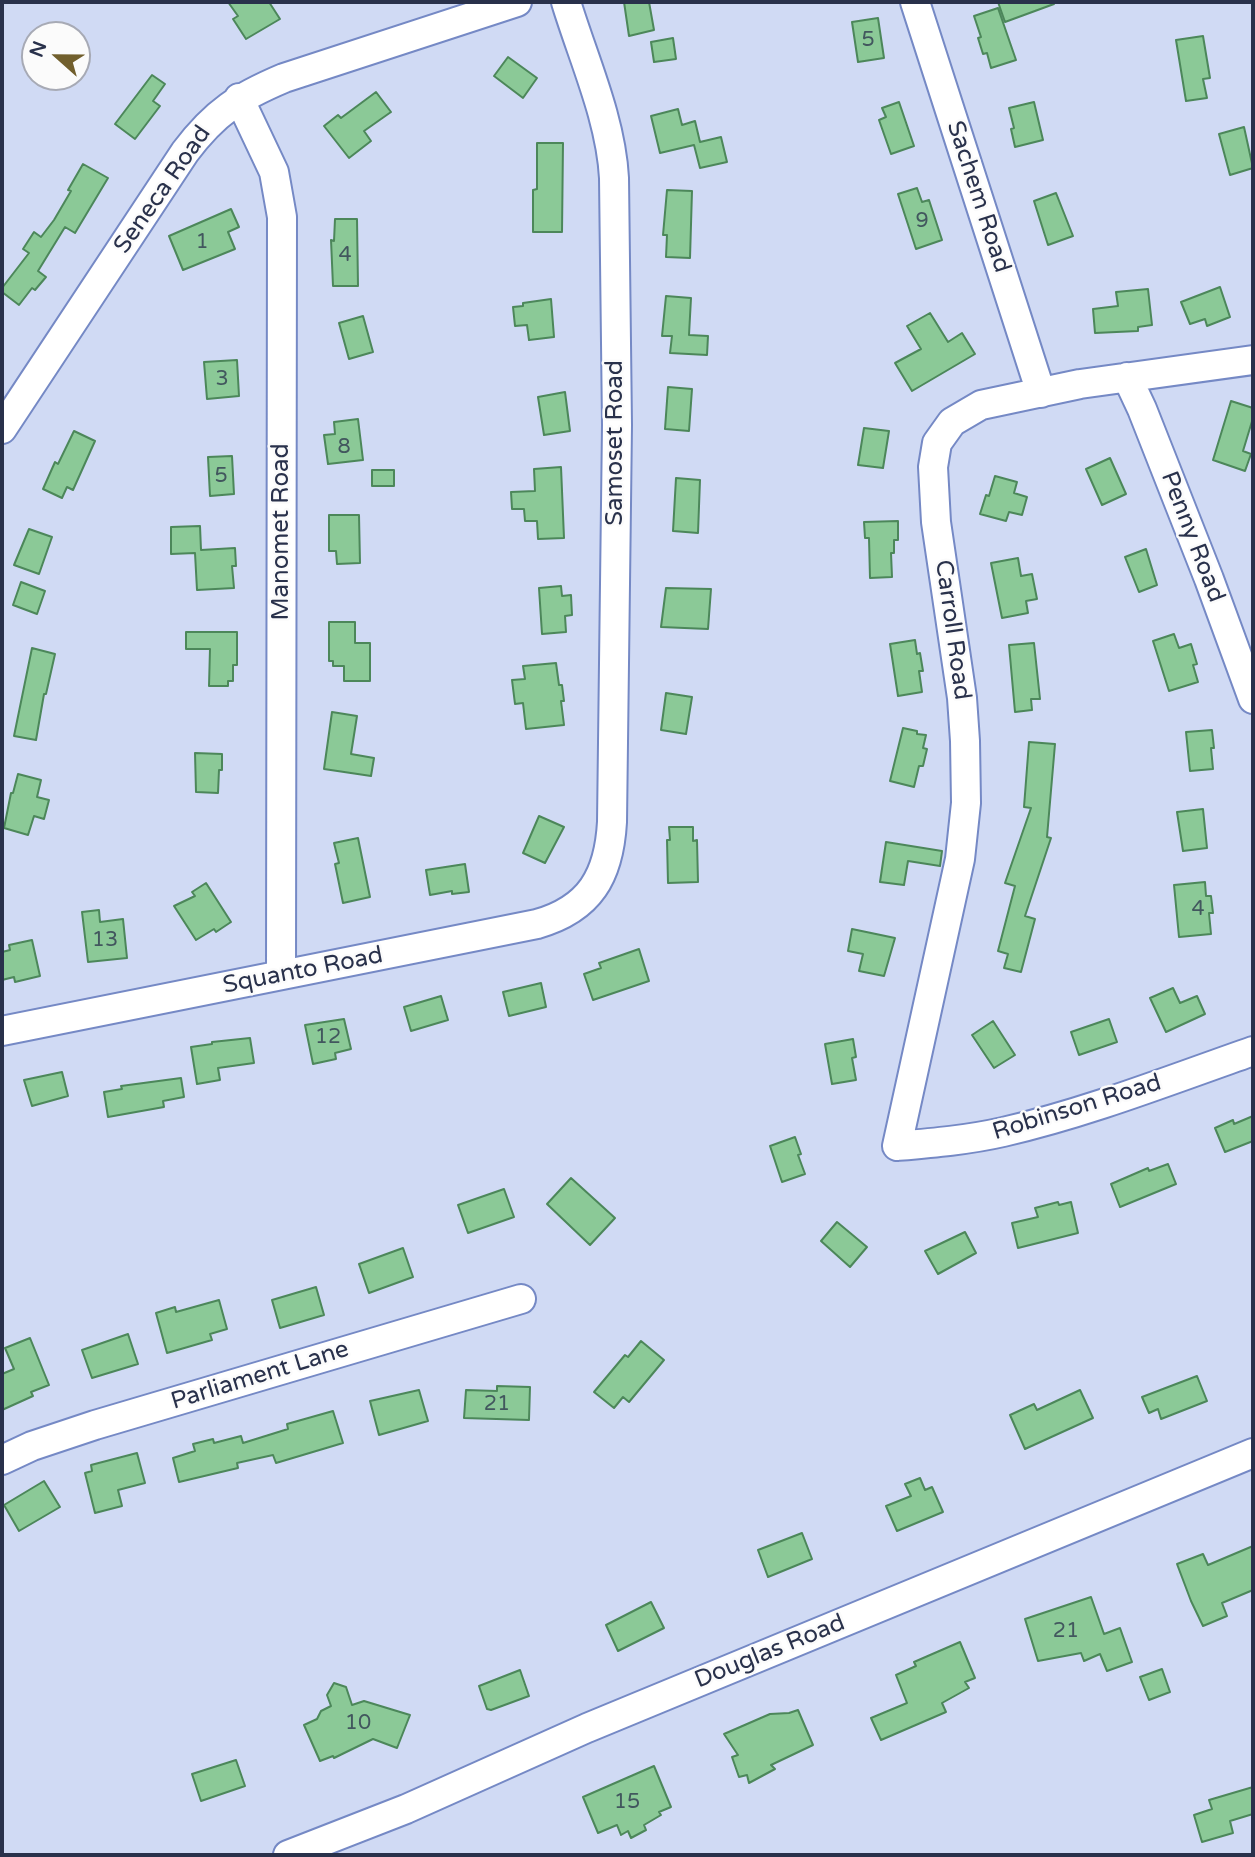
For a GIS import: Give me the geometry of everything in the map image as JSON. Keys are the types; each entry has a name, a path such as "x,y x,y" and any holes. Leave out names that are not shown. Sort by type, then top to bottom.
{"street":[{"name":"Seneca Road","path":"2,429 185,152 210,122 239,98 284,78 517,2"},
{"name":"Samoset Road","path":"566,2 607,132 613,156 614,178 617,438 612,822 608,853 593,888"},
{"name":"Sachem Road","path":"915,2 1041,393"},
{"name":"Manomet Road","path":"239,98 274,172 282,217 281,975"},
{"name":"Carroll Road","path":"897,1146 960,859 966,803 962,698 936,522 933,457 943,432 952,422 981,405 1127,377 1253,360"},
{"name":"Penny Road","path":"1127,377 1209,579 1253,699"},
{"name":"Squanto Road","path":"2,1031 537,924 572,911 593,888"},
{"name":"Robinson Road","path":"897,1146 960,1140 1004,1132 1112,1101 1253,1051"},
{"name":"Parliament Lane","path":"2,1460 32,1446 95,1425 521,1299"},
{"name":"Douglas Road","path":"288,1855 406,1809 587,1728 1253,1453"}],"building":[{"path":"228,2 269,2 280,19 246,39 233,19 238,16"},
{"path":"624,2 649,2 654,30 629,36"},
{"path":"998,2 1054,2 1054,4 1005,22"},
{"path":"998,8 1016,60 991,68 987,53 983,54 974,16"},
{"path":"878,18 884,58 858,62 852,22"},
{"path":"1203,36 1210,78 1203,79 1207,98 1186,101 1176,40"},
{"path":"673,38 676,59 654,62 651,42"},
{"path":"508,57 537,78 523,98 494,76"},
{"path":"152,75 165,84 153,101 160,106 135,139 115,124"},
{"path":"376,92 391,112 364,131 371,141 349,158 324,126 338,115 341,118"},
{"path":"899,102 914,146 891,154 879,120 886,117 882,108"},
{"path":"1034,102 1043,140 1015,147 1009,108"},
{"path":"678,109 682,125 695,121 700,142 721,137 727,162 700,168 694,145 660,153 651,116"},
{"path":"1244,127 1253,168 1230,175 1219,134"},
{"path":"537,143 563,143 562,232 533,232"},
{"path":"83,164 108,178 75,233 65,227 38,271 46,277 35,290 32,288 19,305 2,292 2,288 29,253 23,249 34,232 41,237 54,220"},
{"path":"917,188 922,202 929,200 942,240 916,249 898,194"},
{"path":"667,190 692,191 690,258 666,257 667,235 663,235"},
{"path":"1056,193 1073,236 1048,245 1034,201"},
{"path":"231,209 239,227 228,232 235,249 183,270 169,236"},
{"path":"335,219 357,219 358,286 333,286 331,240 334,241"},
{"path":"1220,287 1230,317 1207,326 1205,319 1190,324 1181,302"},
{"path":"1148,289 1152,325 1138,327 1138,331 1095,333 1093,309 1118,306 1116,292"},
{"path":"666,296 691,298 689,335 708,336 707,355 670,353 672,336 662,336"},
{"path":"551,299 554,337 529,340 527,325 515,326 513,307"},
{"path":"930,313 948,342 962,333 975,354 912,391 895,363 921,349 907,326"},
{"path":"363,316 373,352 349,359 339,323"},
{"path":"237,360 239,396 207,399 204,362"},
{"path":"668,387 692,389 689,431 665,429"},
{"path":"565,392 570,431 544,435 538,397"},
{"path":"1231,401 1253,408 1253,418 1243,451 1251,454 1245,471 1213,460"},
{"path":"358,419 363,460 328,464 324,435 335,434 334,422"},
{"path":"864,428 889,431 883,468 858,465"},
{"path":"74,431 95,441 73,490 67,487 62,498 43,489 55,462 58,464"},
{"path":"232,456 234,494 210,496 208,457"},
{"path":"1110,458 1126,494 1102,505 1086,469"},
{"path":"561,467 564,538 538,539 537,521 525,521 524,509 512,509 511,492 535,491 534,469"},
{"path":"372,470 394,470 394,486 372,486"},
{"path":"995,476 1017,482 1014,493 1027,497 1022,515 1009,512 1006,521 980,514"},
{"path":"676,478 700,480 698,533 673,531"},
{"path":"329,515 359,515 360,563 337,564 336,551 329,551"},
{"path":"898,521 898,540 894,540 894,553 891,553 892,577 870,578 869,538 865,538 864,522"},
{"path":"200,526 201,550 235,548 236,566 232,566 234,588 197,590 195,553 171,554 171,527"},
{"path":"29,529 52,537 39,574 14,565"},
{"path":"1146,549 1157,585 1139,592 1125,557"},
{"path":"1018,558 1021,576 1032,574 1037,599 1026,601 1028,613 1002,618 991,563"},
{"path":"21,582 45,591 37,614 13,605"},
{"path":"561,586 562,596 571,595 572,615 565,616 566,632 542,634 539,588"},
{"path":"666,588 711,589 708,629 661,627"},
{"path":"329,622 355,622 355,643 370,643 370,681 344,681 344,666 333,666 333,661 329,661"},
{"path":"186,632 237,632 237,665 233,665 233,681 228,681 228,686 209,686 210,649 186,649"},
{"path":"1174,634 1179,648 1191,644 1197,664 1193,665 1198,682 1169,691 1153,641"},
{"path":"915,640 923,671 919,671 922,692 898,696 890,644"},
{"path":"1034,643 1040,699 1031,699 1032,710 1015,712 1009,645"},
{"path":"32,648 55,654 44,694 36,740 14,736"},
{"path":"556,663 559,685 562,685 564,725 526,729 523,703 515,704 512,680 525,679 523,666"},
{"path":"666,693 692,697 686,734 661,730"},
{"path":"332,712 357,716 351,754 374,758 371,776 324,769"},
{"path":"903,728 926,735 923,748 927,749 914,787 890,781"},
{"path":"1212,730 1213,769 1190,771 1186,732"},
{"path":"1029,742 1055,744 1047,837 1051,838 1025,916 1035,919 1021,972 1004,968 1008,954 998,951 1015,886 1005,883 1031,808 1024,807"},
{"path":"195,753 222,754 218,793 196,792"},
{"path":"18,774 41,780 37,797 49,800 44,819 34,816 28,835 4,828"},
{"path":"1203,809 1207,848 1183,851 1177,812"},
{"path":"539,816 564,827 545,863 523,853"},
{"path":"669,827 693,827 693,841 697,840 698,882 668,883"},
{"path":"358,838 370,897 343,903 335,864 339,863 334,843"},
{"path":"886,842 942,851 940,866 908,861 904,885 880,882"},
{"path":"465,864 469,892 452,894 452,891 430,895 426,870"},
{"path":"1205,882 1206,896 1211,896 1213,913 1209,913 1211,934 1179,937 1174,885"},
{"path":"206,883 231,922 196,940 174,906 195,896 192,892"},
{"path":"99,910 100,922 123,919 127,958 88,962 82,912"},
{"path":"852,929 895,938 884,976 859,971 863,954 848,951"},
{"path":"32,940 40,976 15,982 14,977 2,980 2,952 10,950 9,945"},
{"path":"639,949 649,981 593,1000 584,974 601,968 599,963"},
{"path":"541,983 546,1007 509,1016 503,992"},
{"path":"1173,988 1180,1003 1197,996 1205,1014 1166,1032 1150,998"},
{"path":"441,996 448,1020 411,1031 404,1007"},
{"path":"344,1019 351,1049 335,1053 336,1059 313,1064 305,1025"},
{"path":"1109,1019 1117,1042 1079,1055 1071,1032"},
{"path":"993,1021 1015,1055 994,1068 972,1035"},
{"path":"250,1038 254,1063 218,1068 220,1080 197,1084 191,1047"},
{"path":"853,1039 856,1057 852,1058 856,1080 832,1084 825,1044"},
{"path":"62,1072 68,1096 32,1106 24,1080"},
{"path":"181,1078 184,1097 163,1101 164,1107 108,1117 104,1092 122,1089 121,1086"},
{"path":"1253,1116 1253,1141 1225,1152 1215,1128 1233,1120 1234,1124"},
{"path":"795,1137 805,1174 782,1182 770,1146"},
{"path":"1168,1164 1176,1184 1120,1207 1111,1184 1148,1168 1149,1171"},
{"path":"571,1178 615,1218 590,1245 547,1204"},
{"path":"504,1189 514,1217 468,1233 458,1205"},
{"path":"1058,1202 1059,1205 1071,1202 1078,1233 1018,1248 1012,1223 1038,1217 1035,1208"},
{"path":"837,1222 867,1247 850,1267 821,1241"},
{"path":"965,1232 976,1253 938,1274 925,1251"},
{"path":"403,1248 413,1277 369,1293 359,1264"},
{"path":"316,1287 324,1315 280,1328 272,1300"},
{"path":"219,1300 227,1329 210,1334 212,1340 167,1353 156,1313 175,1307 176,1312"},
{"path":"128,1334 138,1364 92,1378 82,1350"},
{"path":"30,1338 49,1385 31,1392 33,1396 2,1410 2,1374 14,1369 5,1348"},
{"path":"641,1341 664,1360 629,1402 623,1397 614,1408 594,1392 625,1355 628,1357"},
{"path":"1197,1376 1207,1401 1161,1419 1158,1409 1149,1413 1142,1397"},
{"path":"497,1386 530,1387 529,1420 464,1418 466,1390 497,1391"},
{"path":"419,1390 428,1421 379,1435 370,1401"},
{"path":"1080,1390 1093,1418 1025,1449 1010,1415 1034,1404 1037,1410"},
{"path":"333,1411 343,1443 276,1463 273,1455 237,1463 238,1468 179,1482 173,1458 195,1451 193,1444 213,1439 214,1443 241,1436 243,1443 288,1429 287,1424"},
{"path":"137,1453 145,1483 118,1490 122,1506 95,1513 85,1473 92,1471 91,1465"},
{"path":"920,1478 925,1490 932,1487 943,1512 897,1531 886,1506 911,1496 905,1484"},
{"path":"44,1481 60,1507 19,1531 4,1505"},
{"path":"802,1533 812,1559 768,1577 758,1550"},
{"path":"1253,1546 1253,1590 1222,1603 1227,1616 1203,1626 1177,1564 1203,1554 1208,1565"},
{"path":"1091,1597 1104,1634 1120,1628 1132,1662 1107,1671 1100,1654 1084,1661 1081,1653 1038,1661 1025,1619"},
{"path":"651,1602 664,1628 618,1651 606,1625"},
{"path":"960,1642 975,1678 965,1682 969,1688 942,1703 946,1712 881,1740 871,1718 907,1703 896,1675 916,1666 914,1662"},
{"path":"1162,1669 1170,1692 1149,1700 1140,1677"},
{"path":"520,1670 529,1696 491,1710 487,1709 479,1686"},
{"path":"334,1683 346,1687 352,1705 364,1701 410,1715 397,1748 373,1739 334,1758 333,1756 320,1761 304,1725 317,1719 321,1711 331,1706 327,1695"},
{"path":"798,1710 813,1745 771,1765 775,1769 749,1783 747,1775 739,1777 732,1757 738,1755 724,1734 770,1714"},
{"path":"236,1760 245,1786 201,1801 192,1774"},
{"path":"654,1766 671,1807 659,1812 661,1815 644,1825 646,1830 631,1838 628,1831 621,1835 617,1825 598,1833 583,1797"},
{"path":"1253,1787 1253,1814 1230,1821 1233,1833 1202,1842 1194,1815 1212,1809 1209,1800"}]}
